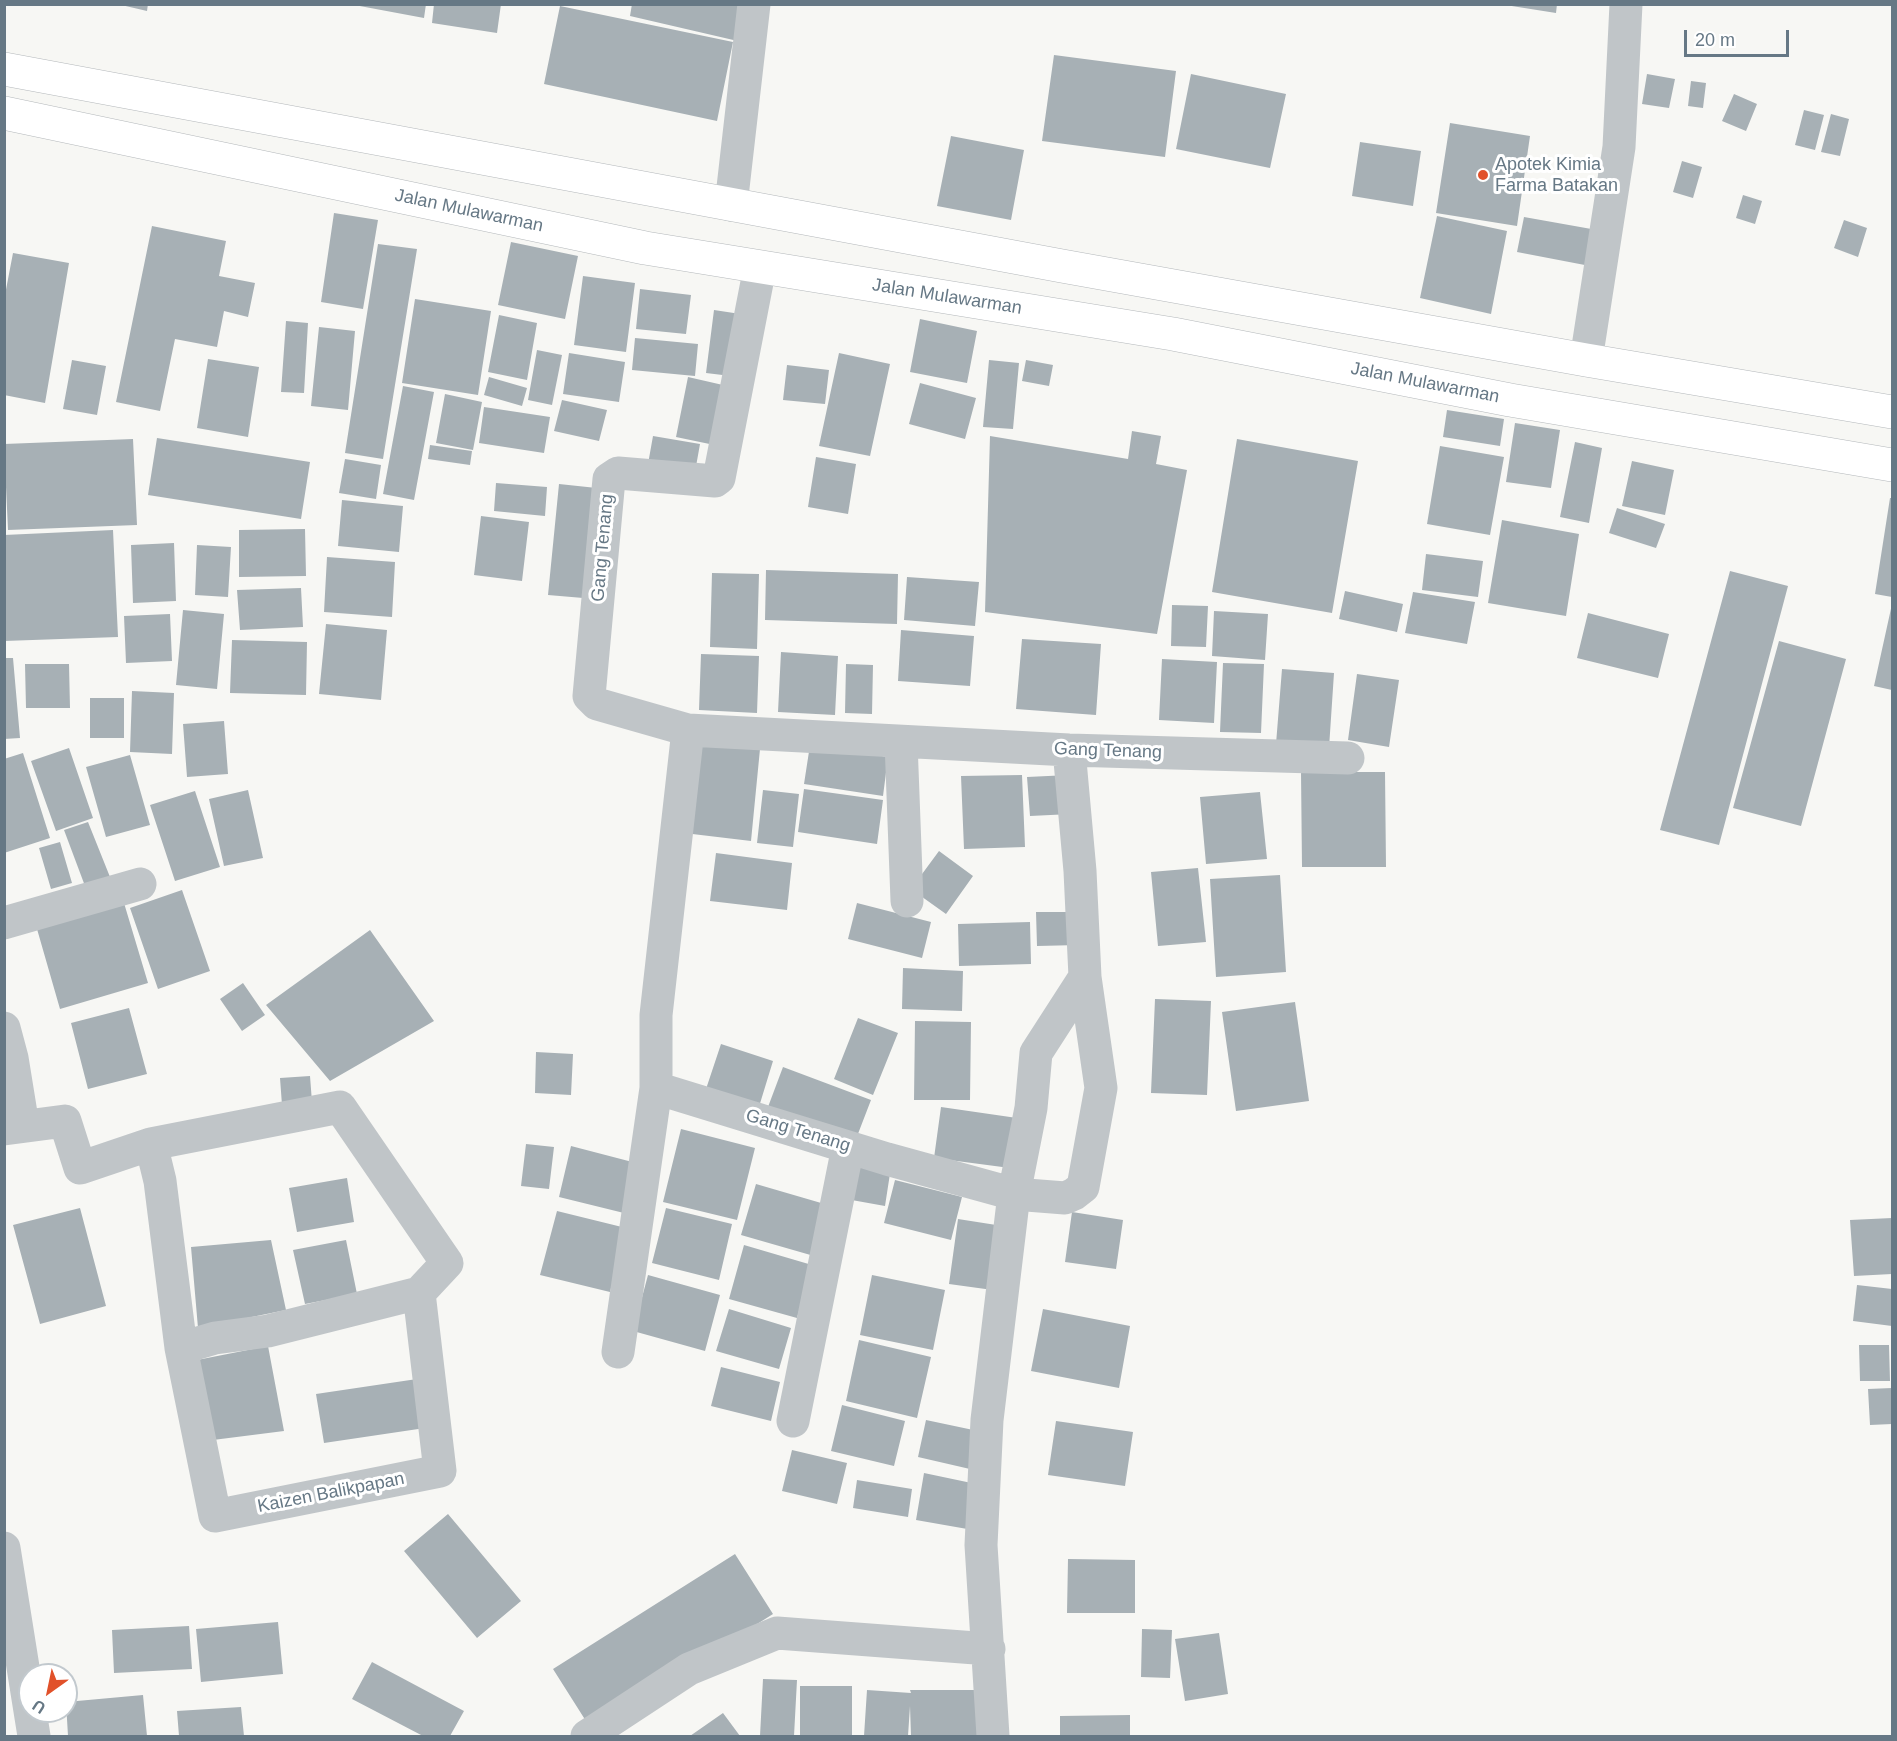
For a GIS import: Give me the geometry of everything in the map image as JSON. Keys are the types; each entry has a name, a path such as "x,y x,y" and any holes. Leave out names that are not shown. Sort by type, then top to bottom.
{"highway":[{"path":"4,69 731,205 1586,360 1893,412"},
{"name":"Jalan Mulawarman","path":"4,113 645,248 1173,334 1510,400 1893,465"},
{"path":"1722,436 1726,383"}],"street":[{"path":"731,205 754,4"},
{"path":"1586,360 1619,147 1626,4"},
{"name":"Gang Tenang","path":"760,267 719,478 715,481 618,473 609,479 589,696 597,704 688,730 1069,750 1348,758"},
{"path":"618,1352 656,1088 656,1014 688,730"},
{"path":"901,742 907,902"},
{"name":"Gang Tenang","path":"656,1088 848,1147 1014,1194 1065,1198 1083,1187 1101,1088 1085,977 1080,871 1069,750"},
{"path":"4,923 140,884"},
{"path":"993,1737 981,1545 987,1420 1014,1194 1031,1107 1036,1053 1085,977"},
{"path":"4,1028 12,1058 14,1127 65,1121 80,1168 151,1144 340,1107 447,1263 419,1293 268,1331 214,1338 181,1348"},
{"name":"Kaizen Balikpapan","path":"151,1144 160,1181 181,1348 215,1516 440,1471 419,1293"},
{"path":"793,1421 848,1147"},
{"path":"4,1548 34,1737"},
{"path":"587,1737 689,1669 777,1633 989,1649"}],"building":[{"path":"117,4 148,4 147,11"},
{"path":"349,4 426,4 424,18"},
{"path":"434,4 501,4 497,33 432,23"},
{"path":"632,4 751,4 742,42 630,16"},
{"path":"1499,4 1557,4 1556,13"},
{"path":"560,6 733,42 717,121 544,84"},
{"path":"1054,55 1176,71 1165,157 1042,141"},
{"path":"1191,74 1286,94 1270,168 1176,149"},
{"path":"1647,74 1675,79 1669,108 1642,104"},
{"path":"1691,81 1706,83 1703,108 1688,106"},
{"path":"1734,94 1757,104 1746,131 1722,121"},
{"path":"1804,110 1824,115 1815,150 1795,145"},
{"path":"1831,114 1849,119 1840,156 1821,152"},
{"name":"Apotek Kimia Farma Batakan","path":"1450,123 1530,136 1517,226 1436,213"},
{"path":"951,136 1024,150 1011,220 937,206"},
{"path":"1360,142 1421,151 1413,206 1352,196"},
{"path":"1682,161 1702,167 1693,198 1673,192"},
{"path":"1743,195 1762,201 1755,224 1736,218"},
{"path":"334,213 378,220 363,309 321,302"},
{"path":"1437,216 1507,231 1491,314 1420,298"},
{"path":"1524,217 1597,230 1590,266 1517,252"},
{"path":"1844,220 1867,228 1858,257 1834,248"},
{"path":"152,226 226,241 219,276 255,283 248,317 224,311 217,347 175,339 160,411 116,402"},
{"path":"511,242 578,256 565,319 498,305"},
{"path":"378,244 417,249 383,459 345,453"},
{"path":"13,253 69,263 45,403 4,395 4,300"},
{"path":"583,276 635,283 626,352 574,345"},
{"path":"640,289 691,295 686,334 636,329"},
{"path":"415,299 491,311 478,395 402,383"},
{"path":"714,310 747,315 739,377 706,373"},
{"path":"499,315 537,323 527,380 488,372"},
{"path":"920,319 977,331 967,383 910,372"},
{"path":"286,321 308,323 304,393 281,392"},
{"path":"319,327 355,331 348,410 311,406"},
{"path":"635,338 698,344 695,376 632,370"},
{"path":"537,350 562,355 552,405 528,400"},
{"path":"569,353 625,362 619,402 563,394"},
{"path":"839,353 890,364 870,456 819,446"},
{"path":"208,359 259,367 248,437 197,428"},
{"path":"72,360 106,366 97,415 63,409"},
{"path":"989,360 1019,363 1013,429 983,427"},
{"path":"1026,360 1053,365 1049,386 1022,381"},
{"path":"787,365 829,370 825,404 783,400"},
{"path":"489,377 527,388 522,406 484,395"},
{"path":"688,377 736,388 724,447 676,437"},
{"path":"920,383 976,398 965,439 909,424"},
{"path":"403,386 434,392 414,500 383,494"},
{"path":"445,394 482,402 473,450 436,443"},
{"path":"562,400 607,410 599,441 554,431"},
{"path":"484,407 550,417 544,453 479,443"},
{"path":"1447,410 1504,419 1500,446 1443,437"},
{"path":"1515,423 1560,430 1551,488 1506,482"},
{"path":"1132,431 1161,436 1156,464 1187,470 1157,634 985,612 990,436 1128,459"},
{"path":"653,436 700,444 695,472 648,464"},
{"path":"157,438 310,462 301,519 148,495"},
{"path":"133,439 137,525 8,530 4,444"},
{"path":"1237,439 1358,461 1332,613 1212,592"},
{"path":"1575,442 1602,448 1589,523 1560,517"},
{"path":"430,445 472,451 470,465 428,459"},
{"path":"1440,446 1504,457 1490,535 1427,524"},
{"path":"816,457 856,464 848,514 808,507"},
{"path":"345,459 381,465 376,499 339,493"},
{"path":"1632,461 1674,470 1665,515 1622,506"},
{"path":"496,483 547,487 545,516 494,511"},
{"path":"559,484 606,489 595,599 548,595"},
{"path":"1890,498 1892,498 1892,597 1875,594"},
{"path":"342,500 403,506 399,552 338,546"},
{"path":"1617,508 1665,524 1656,548 1609,533"},
{"path":"481,516 529,522 522,581 474,575"},
{"path":"1502,520 1579,534 1566,616 1488,603"},
{"path":"305,529 306,576 239,577 239,530"},
{"path":"113,530 118,637 4,641 4,535"},
{"path":"174,543 176,601 133,603 131,545"},
{"path":"197,545 231,547 228,597 195,595"},
{"path":"1426,554 1483,561 1478,597 1422,590"},
{"path":"327,557 395,562 392,617 324,612"},
{"path":"766,570 898,574 897,624 765,620"},
{"path":"1730,571 1788,586 1719,845 1660,830"},
{"path":"712,573 759,574 757,649 710,647"},
{"path":"907,577 979,582 975,626 904,620"},
{"path":"301,588 303,627 240,630 237,590"},
{"path":"1345,591 1403,604 1397,632 1339,619"},
{"path":"1413,592 1475,602 1467,644 1405,633"},
{"path":"1892,604 1892,690 1874,686"},
{"path":"1172,605 1208,606 1206,647 1171,646"},
{"path":"183,610 224,614 217,689 176,685"},
{"path":"1214,611 1268,614 1265,660 1212,656"},
{"path":"1588,613 1669,634 1658,678 1577,658"},
{"path":"170,614 172,661 126,663 124,616"},
{"path":"326,624 387,630 381,700 319,694"},
{"path":"901,630 974,636 970,686 898,681"},
{"path":"1022,639 1101,644 1096,715 1016,709"},
{"path":"232,640 307,642 306,695 230,693"},
{"path":"1779,641 1846,659 1801,826 1733,808"},
{"path":"781,652 838,656 835,715 778,712"},
{"path":"701,654 759,656 757,713 699,710"},
{"path":"4,658 13,658 20,738 4,739"},
{"path":"1162,659 1217,662 1214,723 1159,720"},
{"path":"1223,663 1264,664 1261,733 1220,732"},
{"path":"25,664 69,664 70,708 26,708"},
{"path":"846,664 873,665 872,714 845,713"},
{"path":"1282,669 1334,673 1329,748 1276,744"},
{"path":"1357,674 1399,680 1389,747 1348,740"},
{"path":"132,691 174,693 172,754 130,752"},
{"path":"90,698 124,698 124,738 90,738"},
{"path":"224,721 228,774 187,777 183,724"},
{"path":"693,742 760,749 751,841 684,833"},
{"path":"810,745 888,757 883,796 804,784"},
{"path":"69,748 93,818 56,831 31,761"},
{"path":"23,753 50,838 4,853 4,759"},
{"path":"130,755 150,825 106,837 86,767"},
{"path":"1301,772 1385,772 1386,867 1302,867"},
{"path":"1022,775 1025,847 964,849 961,776"},
{"path":"1069,775 1071,814 1030,816 1027,777"},
{"path":"804,789 883,800 877,844 798,832"},
{"path":"248,790 263,858 224,866 209,799"},
{"path":"763,790 799,794 793,847 757,843"},
{"path":"195,791 220,867 175,881 150,805"},
{"path":"1260,792 1267,859 1206,864 1200,797"},
{"path":"88,822 110,877 85,886 64,830"},
{"path":"60,842 72,883 51,889 39,848"},
{"path":"939,851 973,876 946,914 911,889"},
{"path":"716,853 792,863 787,910 710,901"},
{"path":"1198,868 1206,942 1158,946 1151,872"},
{"path":"1280,875 1286,972 1216,977 1210,879"},
{"path":"182,890 210,971 158,989 130,908"},
{"path":"124,903 148,983 60,1009 37,929"},
{"path":"857,903 931,922 922,958 848,939"},
{"path":"1036,912 1078,912 1079,945 1037,946"},
{"path":"1030,922 1031,964 959,966 958,924"},
{"path":"370,930 434,1021 330,1081 266,1005"},
{"path":"903,968 963,971 962,1011 902,1009"},
{"path":"243,983 265,1015 242,1031 220,999"},
{"path":"1155,999 1211,1001 1207,1095 1151,1093"},
{"path":"1295,1002 1309,1101 1236,1111 1222,1012"},
{"path":"129,1008 147,1074 88,1089 71,1023"},
{"path":"858,1018 898,1033 873,1095 834,1079"},
{"path":"915,1021 971,1022 970,1100 914,1100"},
{"path":"721,1044 773,1061 758,1110 705,1092"},
{"path":"536,1052 573,1054 571,1095 535,1093"},
{"path":"783,1067 871,1100 856,1139 768,1107"},
{"path":"310,1076 312,1102 282,1105 280,1078"},
{"path":"941,1107 1017,1118 1010,1168 934,1158"},
{"path":"681,1129 755,1148 737,1220 663,1202"},
{"path":"526,1144 554,1147 549,1189 521,1186"},
{"path":"571,1146 640,1164 628,1214 559,1197"},
{"path":"853,1160 891,1167 885,1206 846,1199"},
{"path":"347,1178 354,1222 297,1232 289,1188"},
{"path":"895,1180 962,1197 951,1240 884,1223"},
{"path":"756,1184 828,1205 814,1256 741,1235"},
{"path":"80,1208 106,1306 40,1324 13,1225"},
{"path":"666,1208 732,1224 719,1280 652,1263"},
{"path":"557,1211 626,1228 610,1292 540,1275"},
{"path":"1072,1212 1123,1220 1116,1269 1065,1262"},
{"path":"1892,1218 1892,1274 1854,1276 1850,1220"},
{"path":"958,1219 1009,1227 1000,1291 949,1284"},
{"path":"271,1240 286,1310 198,1328 191,1247"},
{"path":"346,1240 357,1294 305,1304 293,1250"},
{"path":"744,1245 812,1265 797,1318 729,1299"},
{"path":"648,1275 720,1295 705,1351 633,1331"},
{"path":"872,1275 945,1290 933,1350 860,1335"},
{"path":"1857,1285 1892,1289 1892,1326 1853,1321"},
{"path":"729,1309 791,1328 779,1369 716,1351"},
{"path":"1043,1309 1130,1326 1119,1388 1031,1371"},
{"path":"859,1340 931,1357 917,1418 846,1401"},
{"path":"1859,1345 1889,1345 1890,1381 1860,1381"},
{"path":"268,1346 284,1431 205,1441 192,1361"},
{"path":"721,1367 780,1382 771,1421 711,1406"},
{"path":"417,1379 425,1428 324,1443 316,1394"},
{"path":"1892,1388 1892,1424 1870,1425 1868,1389"},
{"path":"842,1405 905,1421 894,1466 831,1451"},
{"path":"926,1420 978,1431 970,1469 918,1457"},
{"path":"1056,1421 1133,1432 1125,1486 1048,1475"},
{"path":"792,1450 847,1463 837,1504 782,1491"},
{"path":"924,1473 981,1485 973,1530 916,1520"},
{"path":"857,1480 912,1489 908,1517 853,1508"},
{"path":"448,1514 521,1601 477,1638 404,1551"},
{"path":"735,1554 773,1614 591,1729 553,1669"},
{"path":"1068,1559 1135,1560 1135,1613 1067,1613"},
{"path":"278,1622 283,1674 201,1682 196,1629"},
{"path":"189,1626 192,1669 114,1673 112,1630"},
{"path":"1142,1629 1172,1630 1170,1678 1141,1677"},
{"path":"1219,1633 1228,1694 1185,1701 1175,1639"},
{"path":"372,1662 464,1711 450,1736 423,1736 352,1699"},
{"path":"763,1679 797,1680 794,1736 760,1736"},
{"path":"800,1686 852,1686 852,1736 800,1736"},
{"path":"867,1690 911,1693 910,1690 987,1690 988,1736 911,1736 910,1706 908,1736 864,1736"},
{"path":"143,1695 147,1736 68,1736 67,1723 78,1723 78,1701"},
{"path":"241,1707 244,1736 179,1736 177,1711"},
{"path":"723,1713 740,1736 690,1736"},
{"path":"1130,1715 1130,1736 1060,1736 1060,1716"}],"place":[{"name":"Apotek Kimia Farma Batakan","path":"1483,175"}]}
